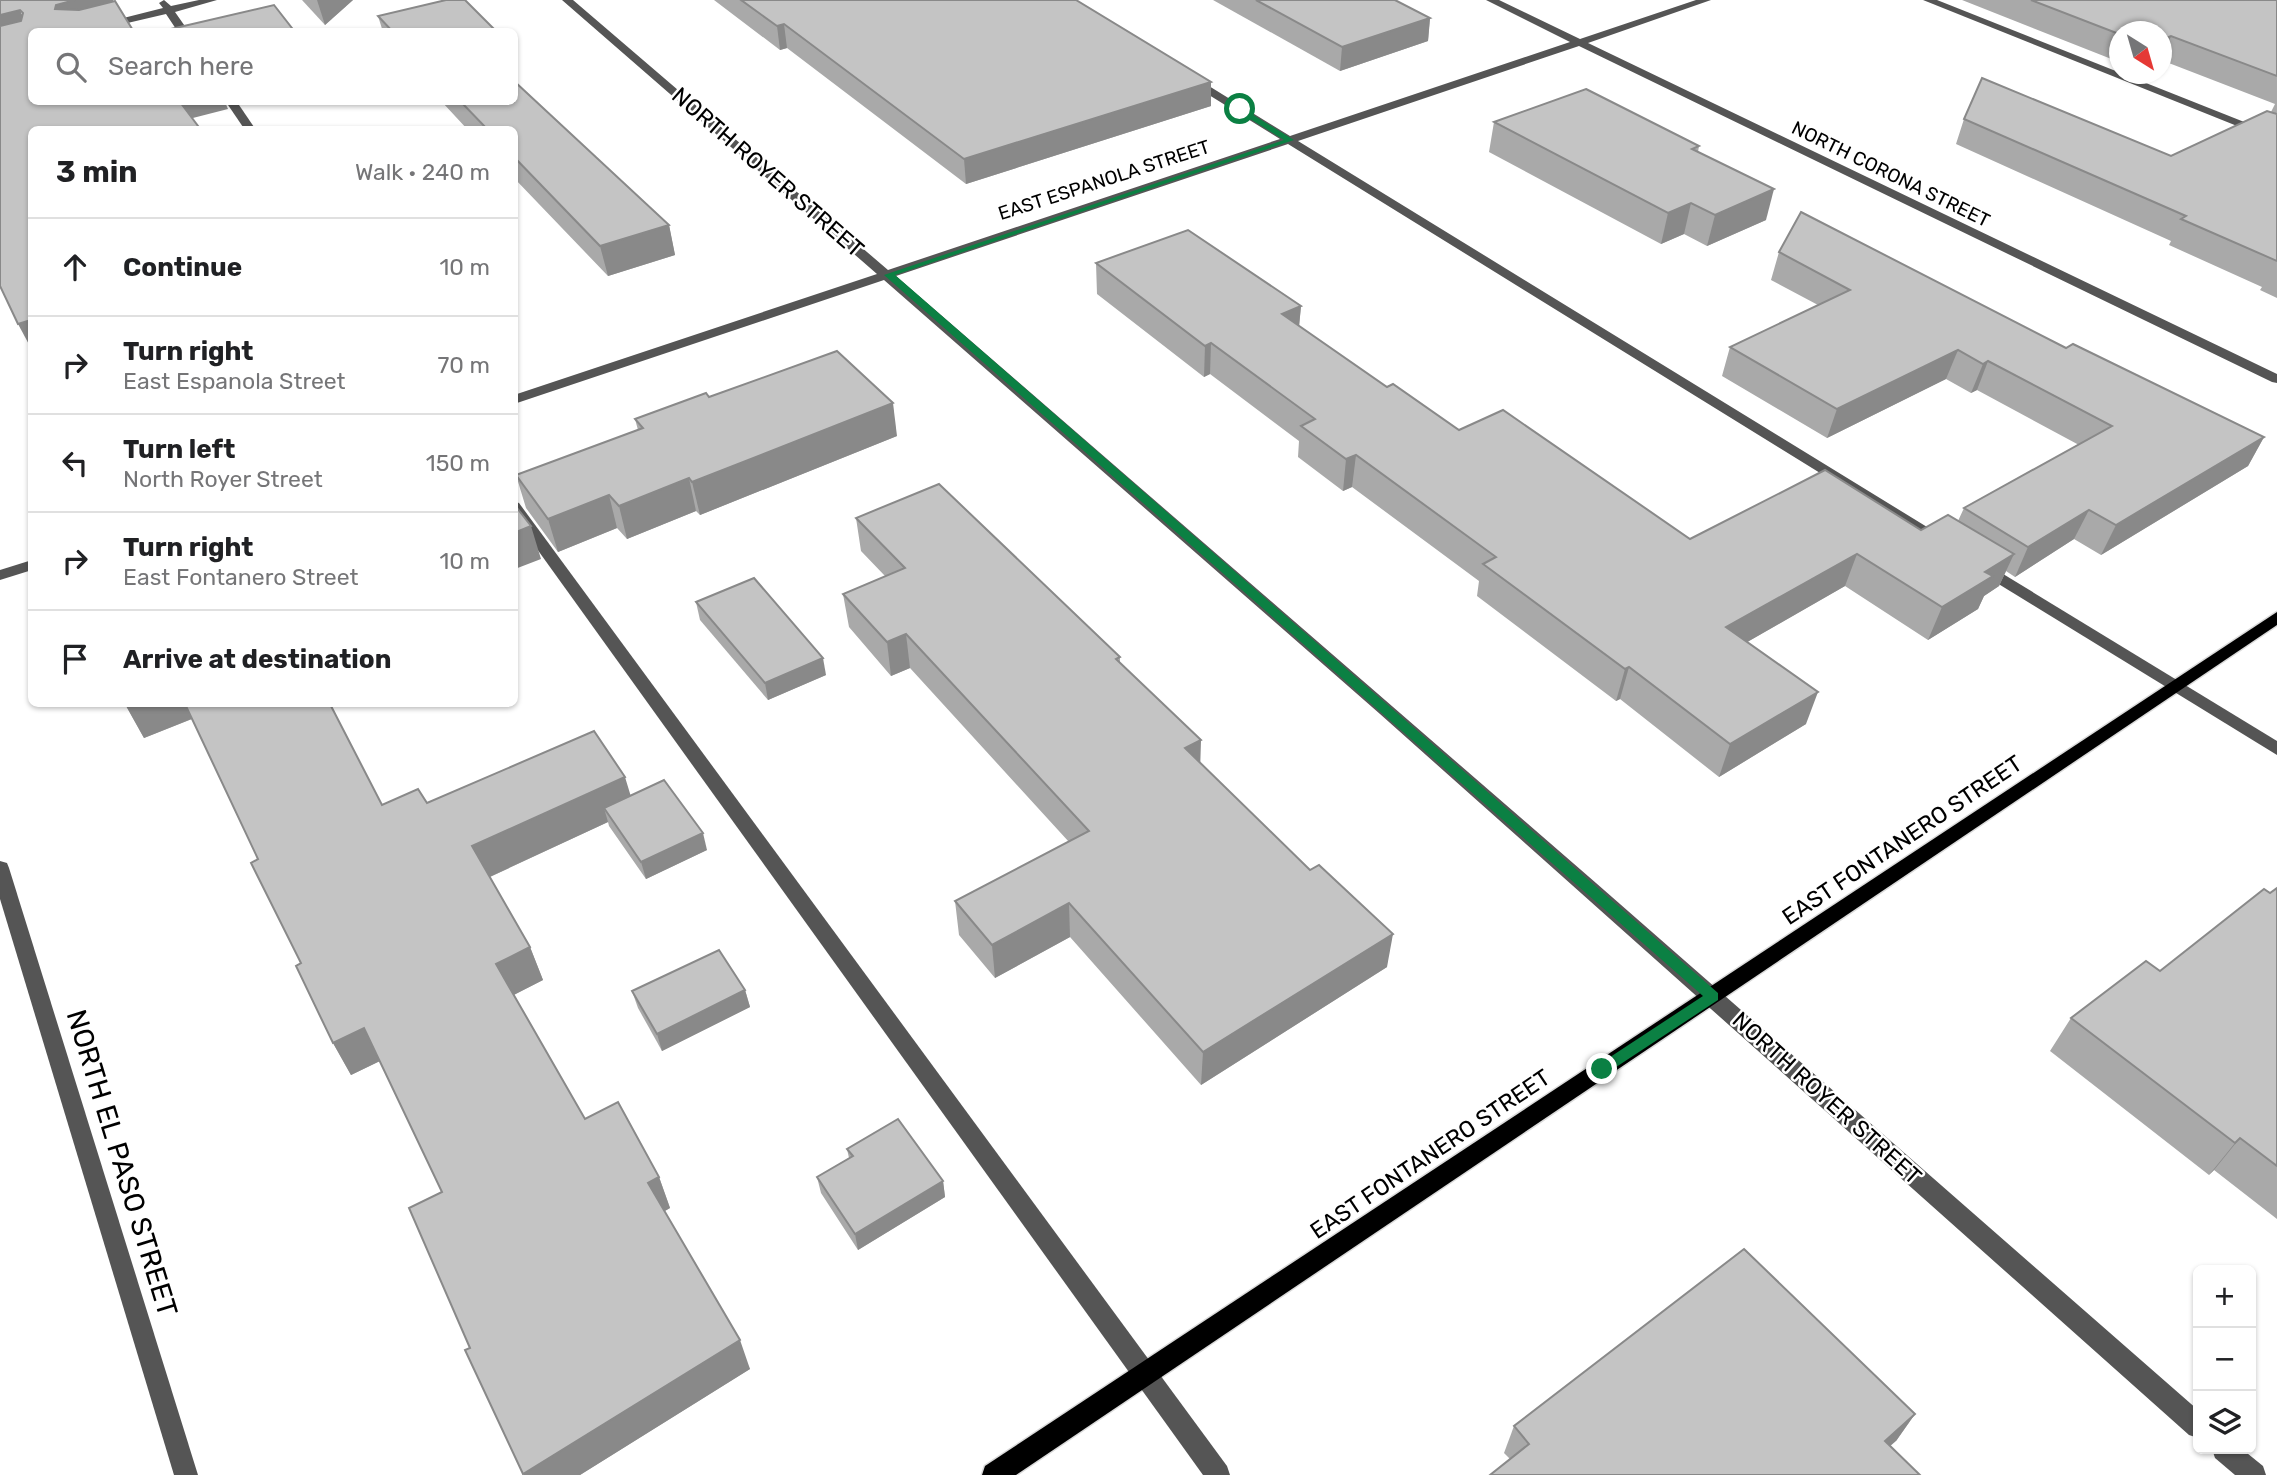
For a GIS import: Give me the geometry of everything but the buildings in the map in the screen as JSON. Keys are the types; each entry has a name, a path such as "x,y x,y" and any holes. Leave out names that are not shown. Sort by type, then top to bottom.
{"main road":[{"name":"EAST FONTANERO STREET","path":"994,1475 2277,617"}],"street":[{"path":"162,0 181,28"},
{"path":"90,28 212,0"},
{"name":"NORTH ROYER STREET","path":"567,0 889,275 1713,996 2193,1422"},
{"name":"NORTH CORONA STREET","path":"1491,0 2277,379"},
{"name":"EAST ESPANOLA STREET","path":"518,399 1706,0"},
{"path":"1928,0 2277,139"},
{"path":"1181,73 1950,547"},
{"path":"234,105 248,126"},
{"path":"518,511 1146,1372 1218,1475"},
{"path":"1973,561 2277,748"},
{"path":"0,575 28,566"},
{"name":"NORTH EL PASO STREET","path":"0,868 186,1475"},
{"path":"2230,1454 2254,1475"}],"route":[{"path":"1240,109 1290,140 889,275 1713,996 1602,1069"}]}
